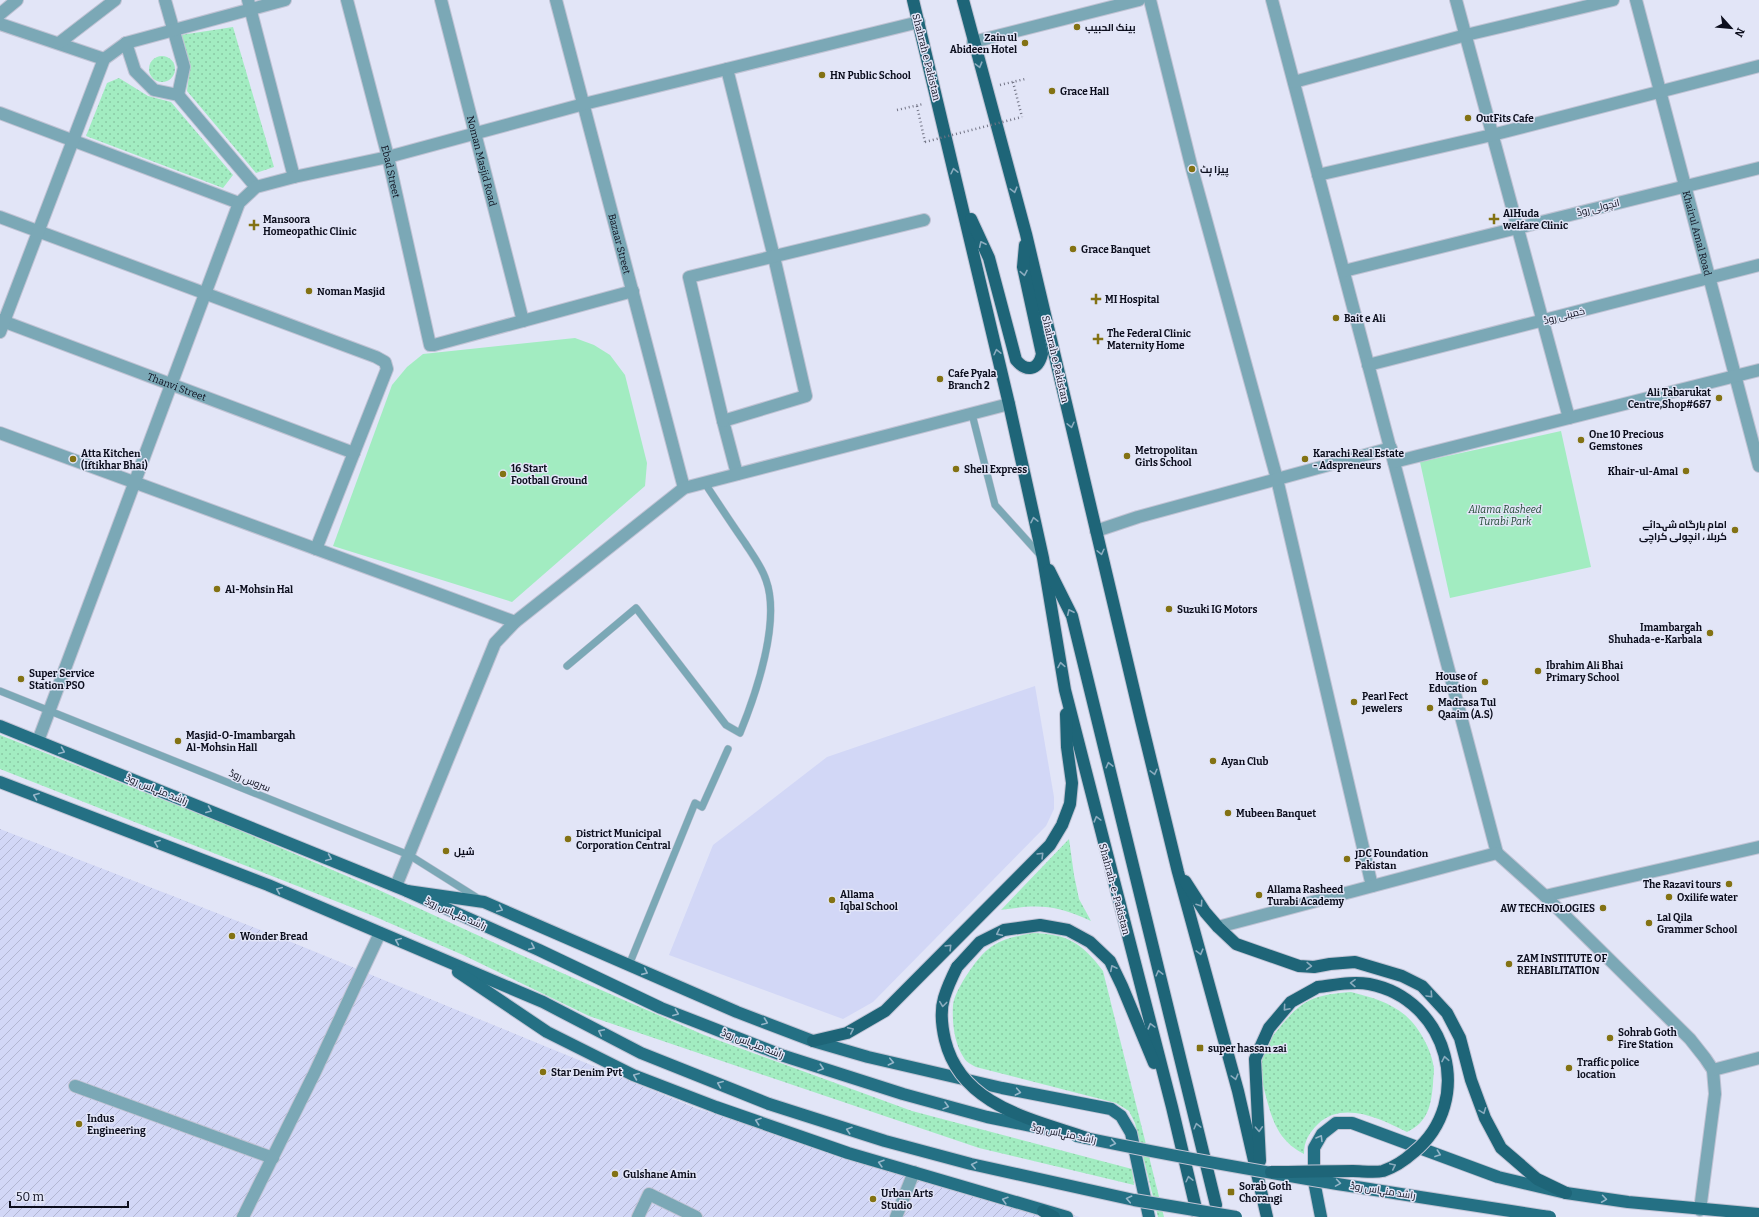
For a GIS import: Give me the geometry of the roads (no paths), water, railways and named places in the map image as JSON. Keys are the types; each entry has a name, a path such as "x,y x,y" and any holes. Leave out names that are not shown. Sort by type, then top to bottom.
{"highway":[{"name":"Shahrah e Pakistan","path":"913,0 1009,404 1043,558"},
{"name":"Shahrah e Pakistan","path":"963,0 973,42 1026,234 1178,872"},
{"path":"960,196 989,258 1016,360 1022,367 1027,369 1034,367 1040,361 1042,354 1023,267 1026,234"},
{"path":"1043,558 1072,616 1216,1205"},
{"name":"Shahrah-e-Pakistan","path":"1043,558 1065,690 1172,1107 1198,1217"},
{"path":"813,1041 847,1033 886,1011 1050,845 1062,825 1070,804 1072,783 1066,747 1065,690"},
{"path":"1178,872 1205,912 1236,944 1299,966 1355,962 1402,976 1422,986 1447,1014 1460,1038 1471,1080 1485,1118 1501,1148 1537,1179 1566,1193"},
{"path":"1178,872 1238,1091 1267,1217"},
{"path":"1087,1138 1014,1113 987,1100 963,1079 948,1054 942,1027 944,999 957,967 980,942 1004,930 1040,925 1068,930 1090,942 1110,961 1122,986 1172,1107"},
{"path":"1262,1195 1255,1059 1269,1028 1291,1002 1318,987 1349,983 1369,984 1397,994 1420,1009 1436,1032 1446,1057 1449,1085 1443,1113 1426,1142 1403,1161 1382,1171 1271,1172"},
{"path":"1043,1211 1054,1217"}],"main road":[{"name":"راشد منہاس روڈ","path":"0,726 396,886 539,950 661,1008 784,1056 919,1098 988,1117 1087,1138 1271,1172 1550,1217"},
{"path":"0,782 268,885 543,1002 641,1052 769,1104 885,1141 971,1164 1134,1200 1236,1217"},
{"path":"407,891 484,902 737,1012 813,1041 868,1057 1002,1088 1111,1109 1121,1116 1131,1134 1149,1217"},
{"path":"434,956 547,1032 633,1076 848,1153 1043,1211 1068,1217"},
{"path":"1321,1217 1314,1181 1314,1148 1322,1134 1336,1123 1352,1123 1498,1177 1566,1193 1700,1210 1759,1214"}],"street":[{"path":"0,14 17,0"},
{"path":"59,43 115,0"},
{"path":"165,0 184,67 178,95"},
{"path":"1,325 104,59 126,43 173,30 249,5 285,0"},
{"name":"Ebad Street","path":"347,0 388,157 430,345 522,321"},
{"name":"Noman Masjid Road","path":"442,0 522,321"},
{"name":"Bazaar Street","path":"556,0 684,488"},
{"path":"973,42 1139,0"},
{"path":"1150,0 1192,169 1277,479 1372,886"},
{"path":"1272,0 1497,854 1545,896 1690,1039 1713,1070 1715,1094 1700,1210"},
{"path":"1456,0 1517,228 1544,320 1569,418"},
{"path":"1294,82 1466,35 1613,0"},
{"name":"Khairul Amal Road","path":"1636,0 1759,466"},
{"path":"249,5 294,177"},
{"path":"38,741 239,203 256,187 294,177 388,157 584,104 919,22"},
{"path":"0,24 104,59"},
{"path":"126,43 134,72 154,90 178,95 256,187"},
{"path":"1318,175 1492,135 1759,66"},
{"path":"723,420 806,396 774,257 727,70"},
{"path":"0,113 73,139 239,203"},
{"name":"انچولی روڈ","path":"1344,272 1685,185 1759,168"},
{"path":"0,217 205,292 376,357 385,362 387,369 316,549"},
{"path":"737,474 689,277 924,220"},
{"name":"خمینی روڈ","path":"1368,365 1710,279 1759,265"},
{"path":"522,321 633,291"},
{"name":"Thanvi Street","path":"1,325 171,385 354,453"},
{"path":"1394,462 1759,370"},
{"path":"396,886 495,643 514,622 684,488 1009,404"},
{"path":"0,433 514,622"},
{"path":"1096,531 1138,517 1391,448"},
{"path":"1545,896 1759,847"},
{"path":"1218,927 1497,854"},
{"path":"243,1217 315,1072 380,933"},
{"path":"1713,1070 1759,1058"},
{"path":"75,1086 273,1158"},
{"path":"896,1217 914,1172"},
{"path":"638,1217 649,1194 696,1217"}],"lane":[{"path":"972,414 995,504 1043,558"},
{"path":"567,666 636,608 726,725 740,733 753,701 767,648 771,610 766,580 752,554 704,482"},
{"name":"سروس روڈ","path":"0,691 408,855 484,902"},
{"path":"630,965 695,803 702,807 728,749"}],"place":[{"name":"بينک الحبيب","path":"1077,27"},
{"name":"Zain ul Abideen Hotel","path":"1025,43"},
{"name":"HN Public School","path":"822,75"},
{"name":"Grace Hall","path":"1052,91"},
{"name":"OutFits Cafe","path":"1468,118"},
{"name":"پیزا ہٹ","path":"1192,169"},
{"name":"AlHuda welfare Clinic","path":"1494,219"},
{"name":"Mansoora Homeopathic Clinic","path":"254,225"},
{"name":"Grace Banquet","path":"1073,249"},
{"name":"Noman Masjid","path":"309,291"},
{"name":"MI Hospital","path":"1096,299"},
{"name":"Bait e Ali","path":"1336,318"},
{"name":"The Federal Clinic Maternity Home","path":"1098,339"},
{"name":"Cafe Pyala Branch 2","path":"940,379"},
{"name":"Ali Tabarukat Centre,Shop#6&7","path":"1719,398"},
{"name":"One 10 Precious Gemstones","path":"1581,440"},
{"name":"Metropolitan Girls School","path":"1127,456"},
{"name":"Atta Kitchen (Iftikhar Bhai)","path":"73,459"},
{"name":"Karachi Real Estate - Adspreneurs","path":"1305,459"},
{"name":"Shell Express","path":"956,469"},
{"name":"Khair-ul-Amal","path":"1686,471"},
{"name":"16 Start Football Ground","path":"503,474"},
{"name":"امام بارگاہ شہدائے کربلا ، انچولی کراچی","path":"1735,530"},
{"name":"Al-Mohsin Hal","path":"217,589"},
{"name":"Suzuki IG Motors","path":"1169,609"},
{"name":"Imambargah Shuhada-e-Karbala","path":"1710,633"},
{"name":"Ibrahim Ali Bhai Primary School","path":"1538,671"},
{"name":"Super Service Station PSO","path":"21,679"},
{"name":"House of Education","path":"1485,682"},
{"name":"Pearl Fect Jewelers","path":"1354,702"},
{"name":"Madrasa Tul Qaaim (A.S)","path":"1430,708"},
{"name":"Masjid-O-Imambargah Al-Mohsin Hall","path":"178,741"},
{"name":"Ayan Club","path":"1213,761"},
{"name":"Mubeen Banquet","path":"1228,813"},
{"name":"District Municipal Corporation Central","path":"568,839"},
{"name":"شیل","path":"446,851"},
{"name":"JDC Foundation Pakistan","path":"1347,859"},
{"name":"The Razavi tours","path":"1729,884"},
{"name":"Allama Rasheed Turabi Academy","path":"1259,895"},
{"name":"Oxilife water","path":"1669,897"},
{"name":"Allama Iqbal School","path":"832,900"},
{"name":"AW TECHNOLOGIES","path":"1603,908"},
{"name":"Lal Qila Grammer School","path":"1649,923"},
{"name":"Wonder Bread","path":"232,936"},
{"name":"ZAM INSTITUTE OF REHABILITATION","path":"1509,964"},
{"name":"Sohrab Goth Fire Station","path":"1610,1038"},
{"name":"super hassan zai","path":"1200,1048"},
{"name":"Traffic police location","path":"1569,1068"},
{"name":"Star Denim Pvt","path":"543,1072"},
{"name":"Indus Engineering","path":"79,1124"},
{"name":"Gulshane Amin","path":"615,1174"},
{"name":"Sorab Goth Chorangi","path":"1231,1192"},
{"name":"Urban Arts Studio","path":"873,1199"}],"park label":[{"name":"Allama Rasheed Turabi Park","path":"1505,514"}]}
